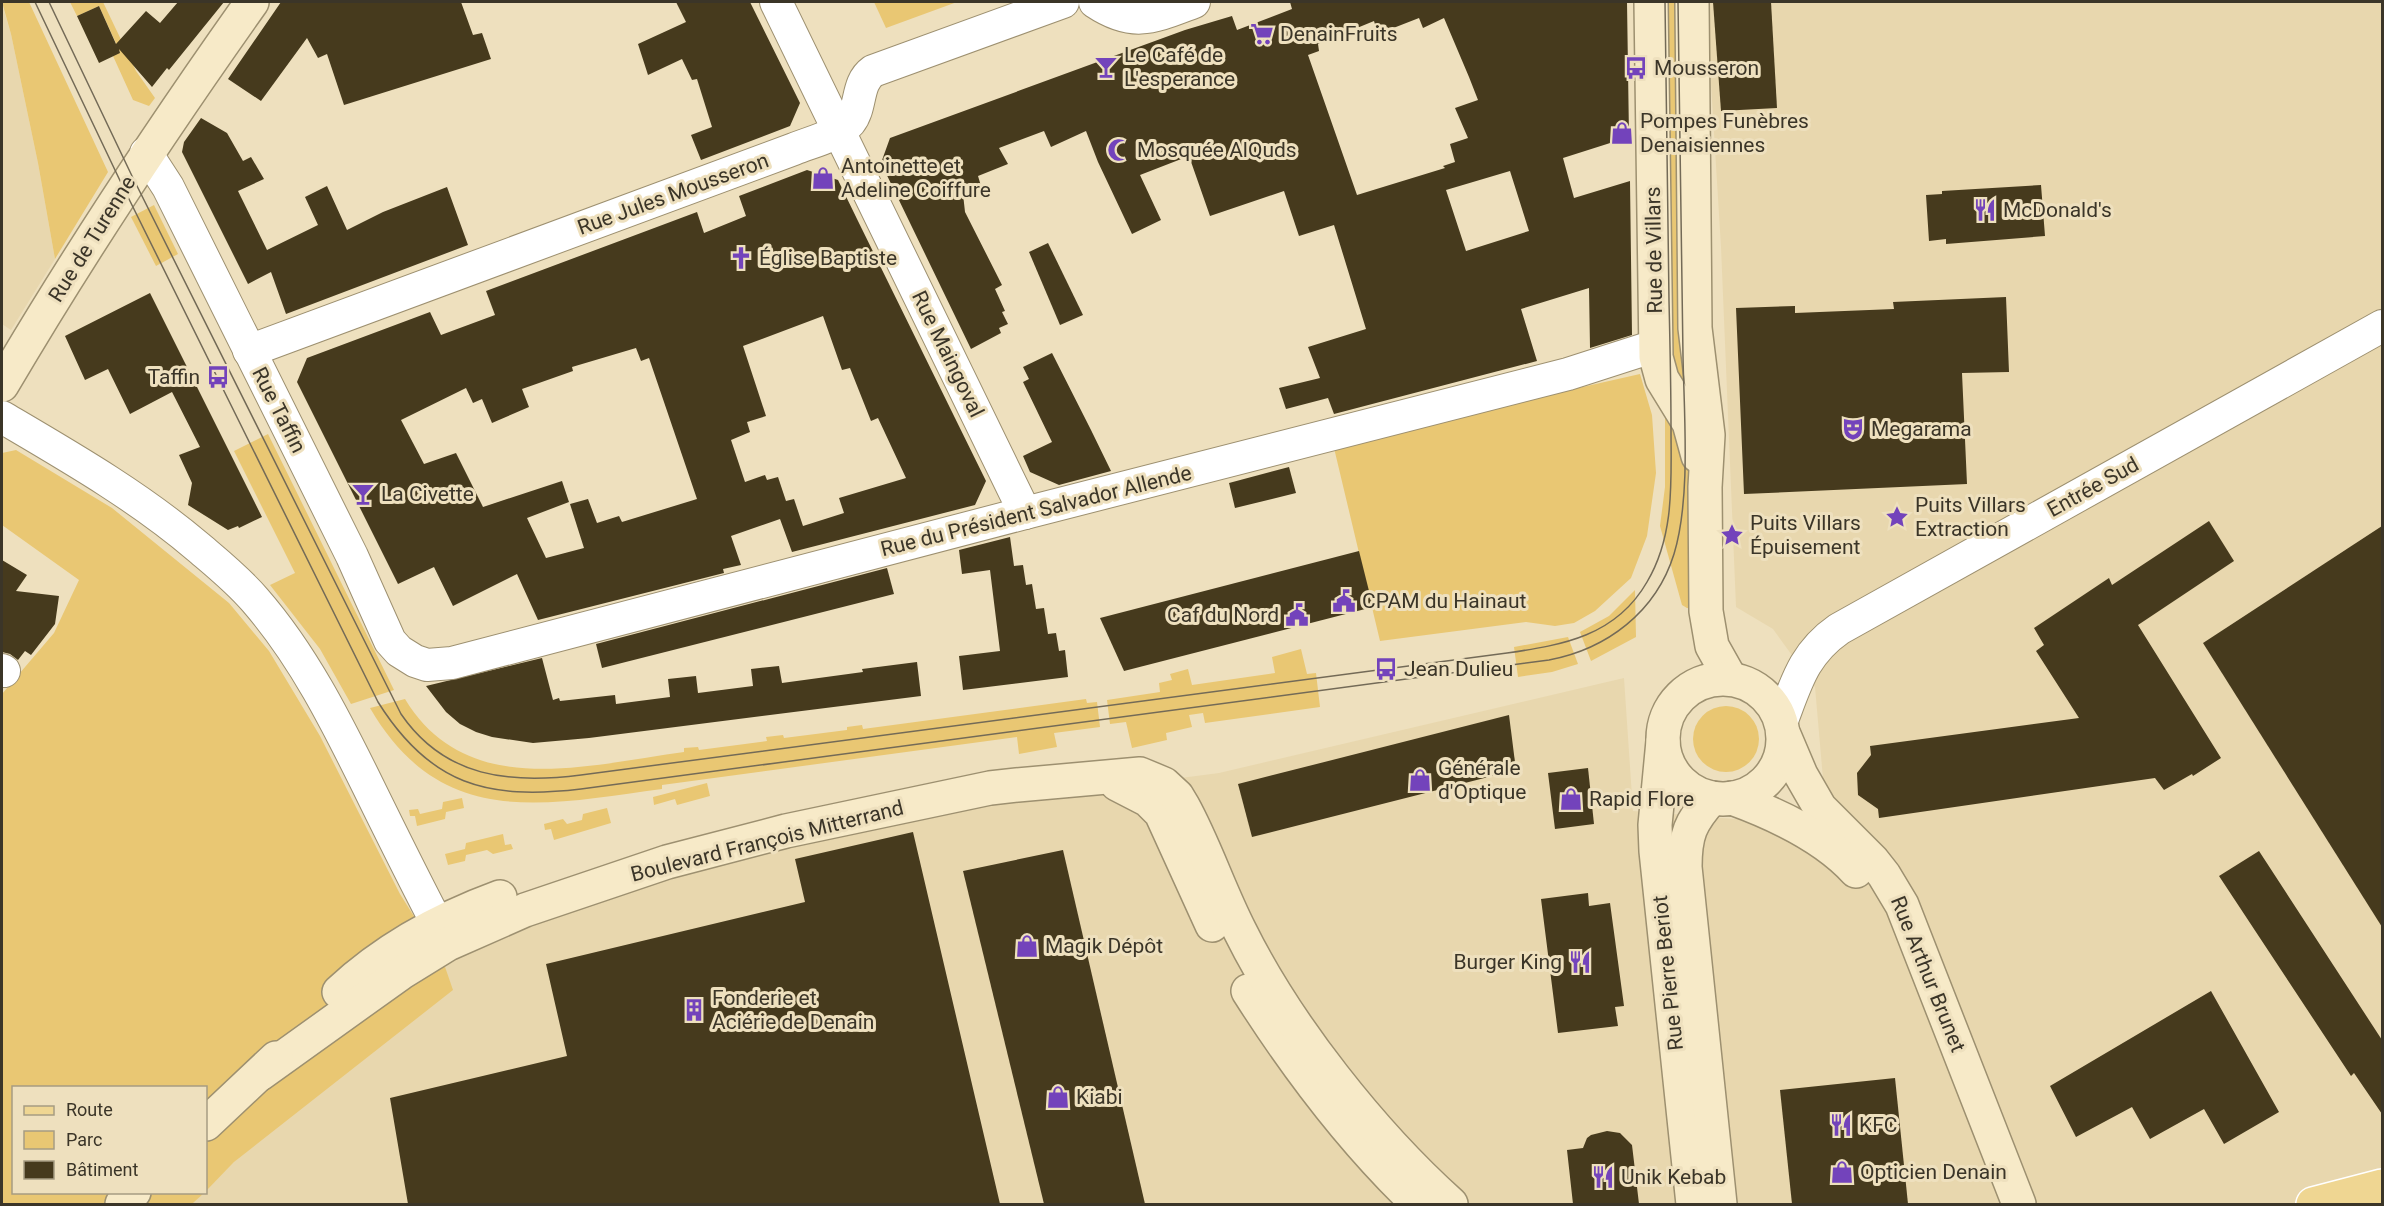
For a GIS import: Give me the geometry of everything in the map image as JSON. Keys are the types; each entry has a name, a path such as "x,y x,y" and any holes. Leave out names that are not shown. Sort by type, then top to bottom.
{"main road":[{"path":"2313,1204 2382,1186"}],"street":[{"name":"Rue de Turenne","path":"2,386 35,328 147,153 252,2"},
{"name":"Rue Maingoval","path":"776,2 1024,513"},
{"path":"839,130 852,120 863,81 873,71 1063,2"},
{"path":"1095,2 1118,15 1138,19 1157,16 1194,2"},
{"name":"Rue de Villars","path":"1651,2 1655,346 1659,372 1689,423 1705,488"},
{"name":"Rue de Villars","path":"1692,2 1695,328 1708,435 1705,488 1706,611 1712,646 1730,678"},
{"name":"Rue Jules Mousseron","path":"249,351 794,149 839,130"},
{"name":"Rue Taffin","path":"147,153 168,187 352,556 390,640 399,651 415,661"},
{"name":"Entrée Sud","path":"1783,729 1809,657 1827,637 2382,326"},
{"name":"Rue du Président Salvador Allende","path":"415,661 427,665 452,663 1024,513 1568,374 1655,346"},
{"path":"2,417 114,483 160,516 220,565 255,600 296,654 319,692 442,934"},
{"name":"Rue de Villars","path":"1683,693 1699,654 1706,611"},
{"path":"1716,678 1730,678 1749,684 1767,697 1776,709 1783,729 1782,752 1772,774 1754,790 1722,798 1696,793 1677,778 1668,764 1663,741 1666,718 1683,693 1701,682 1716,678"},
{"name":"Rue Arthur Brunet","path":"1783,729 1801,775 1820,808 1873,861 1902,905 2019,1204"},
{"name":"Rue Pierre Beriot","path":"1663,741 1655,825 1656,851 1693,1204"},
{"name":"Boulevard François Mitterrand","path":"207,1123 260,1074 401,973 471,908 608,858 724,825 819,802 870,793 919,789 990,788 1128,774 1149,776 1164,784 1177,796 1190,818 1240,931 1289,1013 1367,1118 1451,1204"},
{"name":"Boulevard François Mitterrand","path":"1098,777 1140,794 1161,813 1220,943 1283,1046 1346,1127 1382,1169 1418,1204"},
{"name":"Rue Arthur Brunet","path":"1722,798 1774,814 1829,848 1864,882 1882,912 1997,1204"},
{"name":"Rue Pierre Beriot","path":"1720,1204 1685,860 1688,832 1699,812 1722,798"}],"shaded area":[{"path":"1706,2 2382,2 2382,1204 192,1204 202,1194 207,1194 207,1189 234,1162 444,964 643,879 920,812 1219,773 1624,678 1633,811 1735,819 1796,807 1824,790 1815,687 1773,629 1736,607 1721,247"},
{"path":"2,4 11,34 38,163 55,259 11,330 2,324"}],"green space":[{"path":"2,2 29,2 108,172 55,259 38,163 11,34"},
{"path":"70,2 103,2 136,71 155,98 149,106 133,100 113,56 120,52 99,6 77,16"},
{"path":"874,2 957,2 886,28"},
{"path":"1660,2 1686,2 1690,411 1672,373"},
{"path":"154,205 178,254 156,266 131,217"},
{"path":"1640,374 1652,415 1656,473 1647,536 1631,578 1595,611 1574,623 1555,626 1526,622 1380,641 1334,448 1415,425"},
{"path":"1665,405 1690,467 1693,608 1682,605 1660,526 1665,487"},
{"path":"268,434 394,690 351,704 320,649 270,585 295,573 234,451"},
{"path":"16,450 112,508 229,603 269,651 320,736 400,894 444,964 453,990 234,1162 207,1190 207,1086 12,1086 12,1194 203,1194 192,1204 2,1204 2,694 54,633 79,580 2,525 2,453"},
{"path":"1635,590 1636,637 1591,661 1580,632 1609,616"},
{"path":"1568,637 1578,664 1552,672 1518,677 1514,647"},
{"path":"1301,649 1307,674 1316,673 1320,707 1205,723 1203,713 1189,715 1192,727 1166,733 1167,740 1132,748 1126,722 1110,724 1107,700 1160,692 1159,683 1172,680 1170,674 1188,669 1192,685 1275,673 1272,657"},
{"path":"405,699 431,731 461,752 495,764 531,769 608,764 684,752 684,748 698,747 699,750 767,741 766,737 783,735 784,738 847,730 847,727 862,725 863,729 1086,699 1087,703 1097,702 1100,727 1054,733 1057,747 1019,754 1017,737 662,785 662,789 536,803 498,800 462,791 429,774 398,747 370,708"},
{"path":"1726,706 1739,709 1749,716 1756,726 1759,739 1756,752 1749,762 1739,769 1726,772 1713,769 1703,762 1696,752 1693,739 1696,726 1703,716 1713,709"},
{"path":"707,783 710,796 677,805 675,799 654,805 653,797"},
{"path":"462,798 464,808 446,812 445,819 417,826 415,816 410,816 409,810 418,809 420,814 442,809 443,802"},
{"path":"607,808 611,823 554,840 551,829 545,830 544,824 563,819 567,824 582,820 583,814"},
{"path":"503,834 505,845 511,844 513,849 493,854 487,850 466,855 465,861 448,865 445,854 465,849 466,843"}],"building":[{"path":"178,2 224,2 169,70 167,68 152,87 119,49 120,53 99,63 77,16 99,6 116,44 146,11 160,23"},
{"path":"281,2 461,2 473,35 482,33 491,59 344,105 327,54 318,58 307,38 261,101 228,79"},
{"path":"676,2 750,2 800,103 790,126 701,160 691,135 712,127 697,79 692,80 682,59 648,75 638,44 686,22"},
{"path":"1290,2 1627,2 1629,137 1563,158 1574,198 1630,181 1632,335 1590,348 1589,288 1521,309 1537,361 1334,414 1328,398 1286,409 1279,388 1320,378 1308,347 1366,329 1334,225 1299,236 1284,191 1210,216 1189,156 1140,175 1161,220 1132,234 1086,131 1051,147 1044,131 999,148 1008,164 978,176 981,186 963,194 965,212 1002,285 995,289 1008,324 999,328 1001,333 971,349 881,163 890,138 1185,30 1232,16 1237,30 1292,9","holes":["1419,18 1423,28 1444,18 1469,77 1478,100 1455,108 1468,138 1450,144 1455,162 1443,166 1445,168 1357,195 1308,55 1319,51 1318,44 1374,21 1378,34","1510,171 1529,231 1466,251 1446,190"]},
{"path":"1713,2 1771,2 1777,108 1721,111"},
{"path":"201,118 227,133 243,161 251,157 264,179 238,191 267,250 318,225 305,197 327,186 347,230 383,212 447,187 468,245 286,314 271,272 248,284 182,152 184,142"},
{"path":"807,170 838,180 986,481 975,505 792,552 780,519 731,536 741,565 723,569 724,573 538,620 517,574 453,606 434,567 398,584 297,382 307,358 430,312 441,335 495,315 486,291 697,212 704,233 746,216 739,196","holes":["823,316 842,370 850,368 871,421 878,418 906,478 839,498 844,513 803,526 794,499 786,501 778,477 767,480 765,475 745,482 731,440 750,432 747,422 766,416 743,346","636,348 641,361 649,358 697,499 622,522 619,516 597,523 588,499 570,504 584,548 546,558 527,518 569,502 562,481 483,507 456,453 424,464 401,420 466,388 473,403 482,399 492,423 529,407 522,389 573,371 572,367"]},
{"name":"McDonald's","path":"2041,185 2045,236 1946,244 1946,239 1929,241 1926,195 1942,194 1942,191"},
{"path":"1048,243 1083,315 1060,325 1029,252"},
{"path":"150,293 262,517 239,528 238,526 228,530 188,505 192,483 179,455 200,447 172,392 130,414 108,369 85,380 65,336"},
{"name":"Megarama","path":"2006,297 2009,372 1962,373 1967,484 1744,494 1736,308 1795,306 1795,313 1894,309 1893,302"},
{"path":"1052,353 1111,471 1059,485 1030,472 1023,456 1052,442 1023,382 1029,379 1023,367"},
{"path":"1289,467 1296,493 1235,508 1229,483"},
{"path":"2209,521 2234,561 2138,625 2221,758 2193,776 2192,774 2164,790 2155,778 1879,818 1878,809 1858,795 1857,773 1871,755 1870,746 2079,718 2036,651 2044,645 2034,628 2109,578 2112,585"},
{"path":"2382,526 2382,927 2203,643"},
{"path":"1010,537 1014,566 1023,565 1026,585 1032,584 1036,609 1044,608 1048,634 1056,633 1059,651 1065,650 1068,677 963,690 959,656 1000,651 990,570 962,574 959,550"},
{"path":"1359,551 1373,607 1124,671 1100,618"},
{"path":"2,560 27,575 16,591 59,596 55,624 31,655 25,651 18,660 2,652"},
{"path":"887,568 894,594 602,668 596,644"},
{"path":"542,658 553,700 559,698 560,701 615,695 616,704 670,697 668,679 696,676 698,693 753,686 751,669 779,666 782,683 917,662 921,696 533,743 492,737 460,724 446,712 426,686"},
{"path":"1509,715 1516,770 1252,837 1238,784"},
{"name":"Rapid Flore","path":"1588,768 1594,824 1555,829 1548,773"},
{"name":"Fonderie et Aciérie de Denain","path":"913,832 1000,1204 408,1204 390,1098 567,1056 546,964 805,902 795,859"},
{"path":"1063,850 1145,1204 1044,1204 963,871"},
{"path":"2259,851 2382,1040 2382,1114 2354,1073 2351,1076 2219,876"},
{"name":"Burger King","path":"1588,893 1589,906 1610,903 1624,1006 1615,1007 1618,1026 1558,1033 1541,899"},
{"path":"2211,991 2279,1112 2224,1144 2204,1109 2150,1139 2132,1107 2076,1137 2050,1086"},
{"path":"1895,1078 1908,1204 1792,1204 1780,1090"},
{"name":"Unik Kebab","path":"1607,1131 1620,1133 1632,1145 1639,1204 1573,1204 1567,1150 1583,1148 1587,1138 1591,1135"}],"tram line":[{"path":"35,2 124,189 378,702 398,730 418,752 440,769 464,781 517,792 581,789 1549,660 1590,647 1627,625 1642,610 1666,575 1674,554 1683,508 1685,430 1678,2"},
{"path":"49,2 132,176 401,714 418,735 438,752 459,764 504,777 529,778 581,775 1507,653 1568,641 1604,626 1620,615 1647,582 1663,546 1670,507 1671,396 1665,2"}],"place":[{"name":"DenainFruits","path":"1262,34"},
{"name":"Le Café de L'esperance","path":"1106,67"},
{"name":"Mousseron","path":"1636,68"},
{"name":"Pompes Funèbres Denaisiennes","path":"1622,133"},
{"name":"Mosquée AlQuds","path":"1119,150"},
{"name":"Antoinette et Adeline Coiffure","path":"823,178"},
{"name":"McDonald's","path":"1985,210"},
{"name":"Église Baptiste","path":"741,258"},
{"name":"Taffin","path":"218,377"},
{"name":"Megarama","path":"1853,429"},
{"name":"La Civette","path":"363,494"},
{"name":"Puits Villars Extraction","path":"1897,517"},
{"name":"Puits Villars Épuisement","path":"1732,535"},
{"name":"CPAM du Hainaut","path":"1344,601"},
{"name":"Caf du Nord","path":"1297,615"},
{"name":"Jean Dulieu","path":"1386,669"},
{"name":"Générale d'Optique","path":"1420,780"},
{"name":"Rapid Flore","path":"1571,799"},
{"name":"Magik Dépôt","path":"1027,946"},
{"name":"Burger King","path":"1580,962"},
{"name":"Fonderie et Aciérie de Denain","path":"694,1010"},
{"name":"Kiabi","path":"1058,1097"},
{"name":"KFC","path":"1841,1125"},
{"name":"Opticien Denain","path":"1842,1172"},
{"name":"Unik Kebab","path":"1603,1177"}]}
